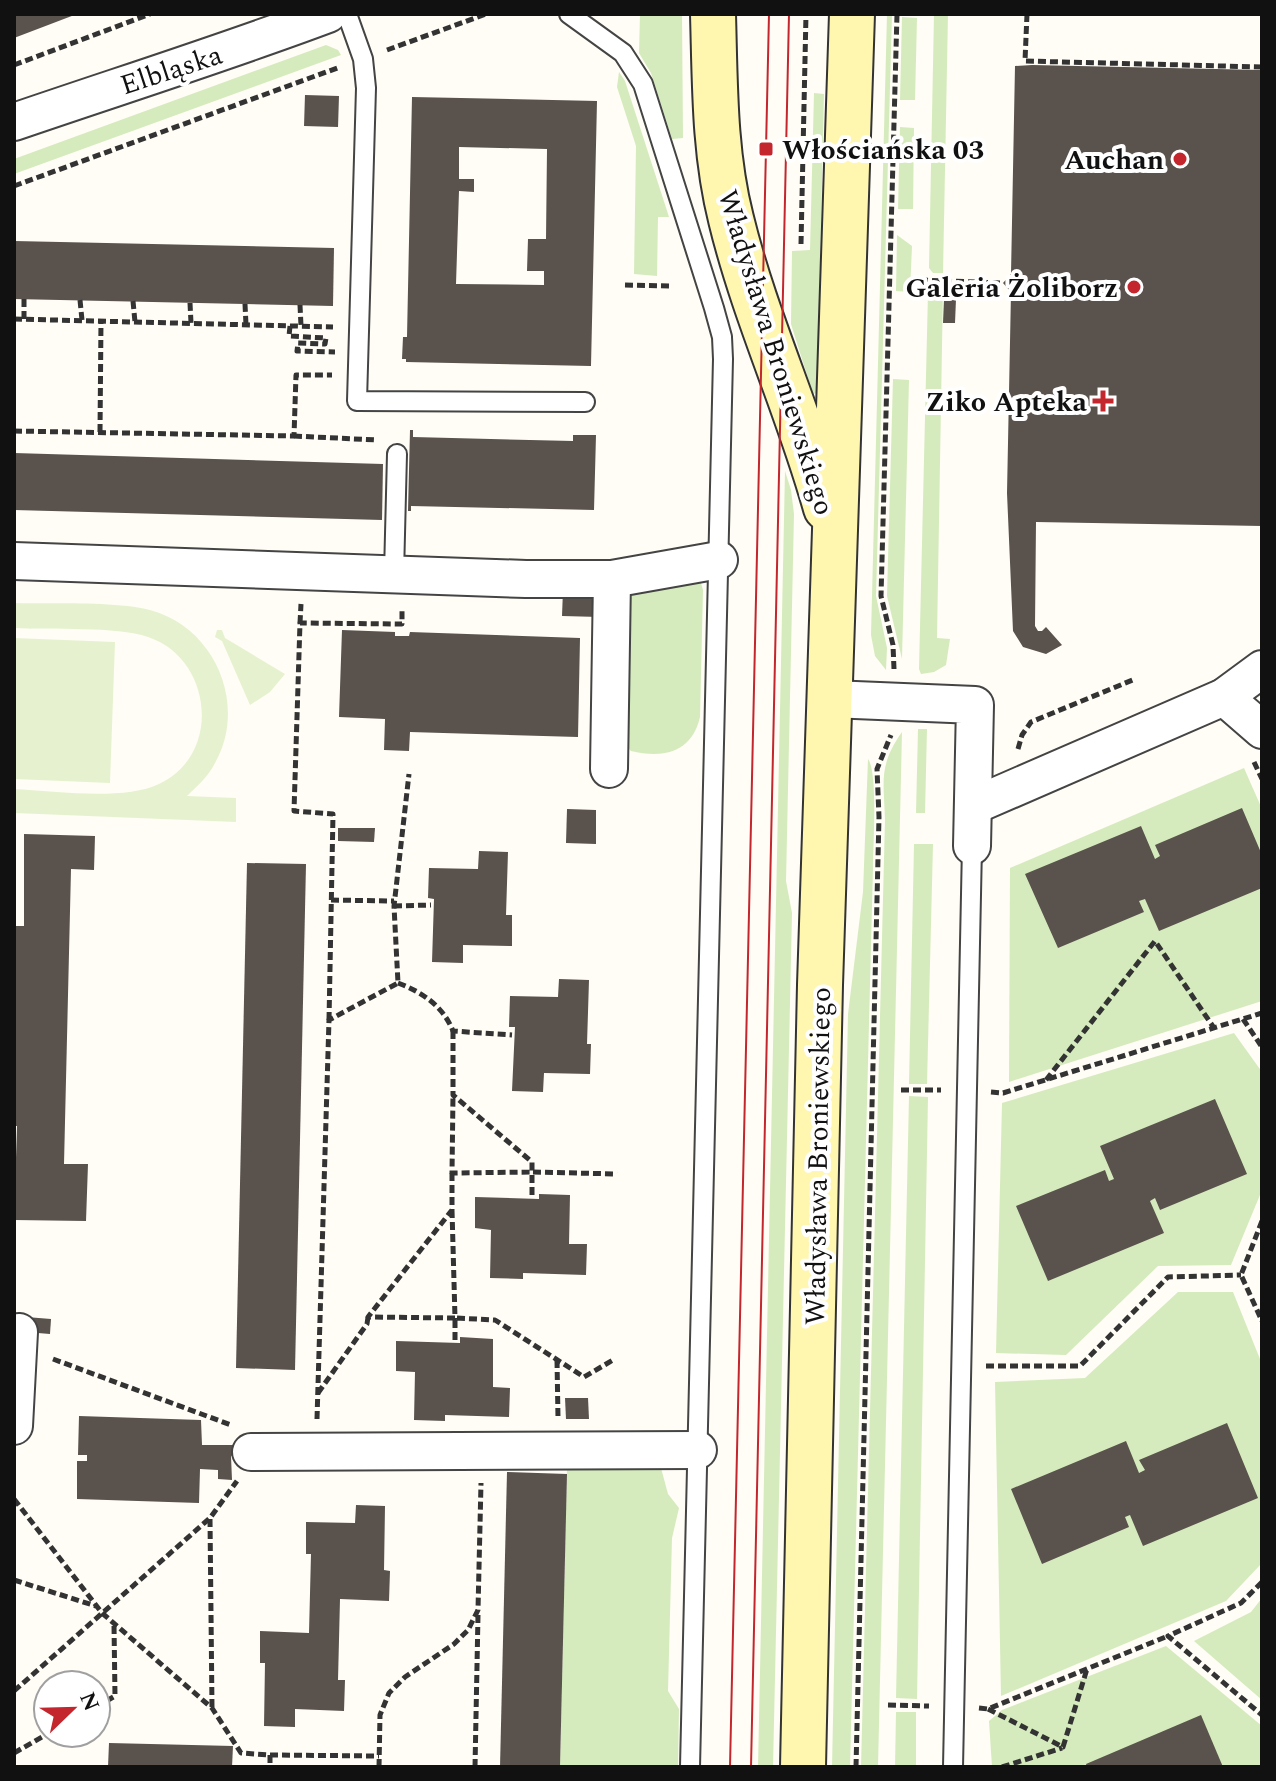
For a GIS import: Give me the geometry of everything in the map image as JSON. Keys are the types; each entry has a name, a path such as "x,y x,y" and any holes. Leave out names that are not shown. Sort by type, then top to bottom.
{"main road":[{"name":"Władysława Broniewskiego","path":"713,14 717,127 731,220 780,373 814,463 837,545"},
{"name":"Władysława Broniewskiego","path":"803,1767 820,985 837,545 852,14"}],"street":[{"name":"Elbląska","path":"14,122 188,65 328,14"},
{"path":"14,561 526,579 612,579 719,560"},
{"path":"609,769 612,579"},
{"path":"973,806 1224,697 1262,669"},
{"path":"1224,697 1257,742"},
{"path":"831,699 975,705 972,846"},
{"path":"14,1426 18,1339"},
{"path":"251,1452 698,1450"}],"lane":[{"path":"347,14 363,59 366,88 357,401 585,402"},
{"path":"569,14 623,53 643,84 718,323 723,359 690,1767"},
{"path":"392,448 398,575"},
{"path":"953,1767 972,846"}],"path":[{"path":"14,65 150,14"},
{"path":"376,54 486,14"},
{"path":"801,244 806,14"},
{"path":"894,678 893,645 881,596 897,14"},
{"path":"1027,14 1025,61 1262,67"},
{"path":"14,186 349,64"},
{"path":"920,280 1003,283"},
{"path":"625,285 673,286"},
{"path":"24,299 24,319"},
{"path":"80,300 82,320"},
{"path":"133,301 135,322"},
{"path":"190,303 191,323"},
{"path":"245,304 246,325"},
{"path":"300,305 301,326"},
{"path":"14,319 331,327"},
{"path":"100,432 101,321"},
{"path":"290,326 289,336 326,338 325,344 298,343 297,351 336,352 332,376 296,375 294,436"},
{"path":"14,431 294,436 392,448"},
{"path":"316,1452 333,814 294,811 300,623 402,624 398,575"},
{"path":"1018,787 1014,761 1022,735 1031,722 1135,679"},
{"path":"856,1767 879,829 877,769 892,731"},
{"path":"1257,742 1262,779"},
{"path":"398,983 394,904 409,774"},
{"path":"331,900 431,905"},
{"path":"1046,1080 1155,941 1214,1028"},
{"path":"329,1020 398,983 416,990 448,1018 453,1031 455,1340"},
{"path":"901,1090 1003,1093 1262,1013"},
{"path":"1243,1019 1262,1047"},
{"path":"453,1031 512,1035"},
{"path":"453,1095 532,1162 532,1195"},
{"path":"452,1173 617,1174"},
{"path":"318,1393 367,1324 368,1317 452,1210"},
{"path":"1262,1221 1241,1275 1262,1321"},
{"path":"982,1366 1080,1366 1168,1277 1241,1275"},
{"path":"368,1317 495,1320 584,1377 613,1360"},
{"path":"14,1691 210,1518 236,1483 251,1452 229,1423 18,1339"},
{"path":"557,1359 559,1450"},
{"path":"475,1767 482,1451"},
{"path":"14,1499 102,1613 212,1708 241,1753 379,1756"},
{"path":"210,1518 212,1708"},
{"path":"14,1580 96,1606"},
{"path":"988,1709 1241,1603 1262,1582"},
{"path":"1253,1592 1262,1593"},
{"path":"379,1767 380,1715 389,1693 405,1677 454,1644 468,1630 478,1610"},
{"path":"112,1698 115,1696 114,1624"},
{"path":"1168,1636 1262,1715"},
{"path":"1063,1747 1087,1668"},
{"path":"888,1705 988,1709 1063,1747"},
{"path":"14,1753 32,1743"},
{"path":"1002,1767 1063,1747"},
{"path":"270,1755 270,1767"}],"green space":[{"path":"640,14 682,14 683,138 672,139 651,73 639,53"},
{"path":"887,14 892,14 876,596 887,648 886,670 875,656 871,635"},
{"path":"934,14 948,14 943,273 933,273 929,268"},
{"path":"902,17 917,18 915,100 900,100"},
{"path":"326,45 338,50 341,55 14,174 14,159"},
{"path":"619,72 625,81 669,217 658,217 657,276 634,274 636,146 617,87"},
{"path":"814,93 824,94 817,393 813,394 791,324 792,251 810,250"},
{"path":"900,127 914,128 913,209 898,209"},
{"path":"897,235 912,246 910,292 896,291"},
{"path":"932,288 943,288 937,638 950,639 946,665 934,672 921,674 928,292"},
{"path":"893,379 909,380 902,659 887,596"},
{"path":"785,471 794,514 786,881 792,913 773,1767 758,1767"},
{"path":"690,578 701,583 703,590 700,717 696,729 675,750 655,754 631,751 623,742 627,592"},
{"path":"14,603 135,607 173,619 192,633 208,651 219,671 226,694 228,717 224,740 215,763 187,796 236,798 236,822 14,813 14,789 108,794 159,784 180,770 193,751 201,730 202,707 186,665 169,648 148,637 119,631 14,628"},
{"path":"217,630 222,630 225,638 285,674 270,692 250,705 222,641 215,637"},
{"path":"14,638 115,642 110,783 14,779"},
{"path":"918,729 927,729 925,813 916,813"},
{"path":"902,732 878,1767 861,1767 884,784 889,755"},
{"path":"868,759 873,779 874,827 850,1767 832,1767 848,1014 863,892"},
{"path":"1244,768 1262,809 1262,1001 1009,1082 1010,868"},
{"path":"914,844 933,844 927,1084 909,1084"},
{"path":"1234,1033 1262,1072 1262,1190 1231,1265 1158,1266 1066,1355 996,1353 1002,1103"},
{"path":"909,1096 928,1097 917,1699 896,1698"},
{"path":"1178,1292 1233,1292 1262,1364 1262,1563 1226,1601 1001,1696 995,1382 1085,1378"},
{"path":"567,1466 661,1468 668,1494 679,1508 672,1538 668,1691 679,1709 678,1767 560,1767"},
{"path":"1262,1598 1262,1700 1194,1641 1251,1612"},
{"path":"1166,1646 1262,1726 1262,1767 992,1767 989,1721 1002,1710"},
{"path":"896,1712 916,1712 916,1767 895,1767"}],"building":[{"path":"14,14 77,14 14,38"},
{"name":"Galeria Żoliborz","path":"1015,66 1262,70 1262,526 1036,522 1035,626 1038,631 1046,627 1062,645 1046,654 1023,647 1013,631 1007,493 1011,292 1003,283 1011,274"},
{"path":"305,95 339,96 338,127 304,126"},
{"path":"412,97 597,101 591,366 406,362 402,359 403,337 407,337","holes":["459,147 547,149 546,239 528,239 527,271 544,271 544,285 456,284 459,191 474,192 474,179 459,179"]},
{"path":"14,241 334,248 333,306 14,299"},
{"path":"944,299 956,299 955,323 943,323"},
{"path":"410,430 413,430 413,437 573,441 573,435 596,435 594,510 411,506 411,511 408,511"},
{"path":"14,453 383,464 382,520 14,510"},
{"path":"563,590 601,591 600,617 562,616"},
{"path":"342,630 395,632 395,636 409,636 410,632 580,638 578,737 410,732 409,751 384,750 385,719 339,717"},
{"path":"1242,808 1262,855 1262,888 1159,931 1145,899 1139,901 1144,912 1058,948 1025,874 1141,826 1155,859 1160,856 1155,845"},
{"path":"567,809 596,810 596,844 566,843"},
{"path":"338,828 375,828 374,842 338,841"},
{"path":"24,834 95,836 94,870 71,869 64,1164 88,1164 86,1221 14,1220 17,1126 14,1126 14,926 24,926"},
{"path":"479,851 508,852 506,915 512,915 512,946 463,945 463,963 432,962 434,899 428,898 429,868 478,869"},
{"path":"247,863 306,864 295,1370 236,1368"},
{"path":"559,979 589,980 587,1044 591,1044 590,1074 544,1073 543,1092 512,1091 515,1027 509,1027 510,996 558,997"},
{"path":"1215,1099 1247,1174 1160,1210 1155,1198 1150,1201 1164,1233 1048,1281 1016,1206 1105,1170 1109,1181 1114,1179 1100,1146"},
{"path":"539,1194 570,1195 569,1244 587,1244 586,1275 523,1273 523,1279 490,1278 491,1230 475,1228 475,1197 539,1199"},
{"path":"14,1316 51,1319 50,1334 14,1331"},
{"path":"460,1337 493,1339 493,1387 510,1388 509,1417 445,1415 445,1421 414,1420 415,1372 396,1371 396,1341 460,1343"},
{"path":"565,1398 588,1398 589,1419 566,1419"},
{"path":"79,1416 201,1420 202,1445 234,1445 232,1480 218,1479 218,1470 200,1469 199,1503 77,1499 77,1461 87,1461 87,1455 78,1455"},
{"path":"1227,1423 1258,1498 1143,1546 1130,1515 1125,1517 1129,1527 1042,1564 1011,1489 1126,1441 1139,1473 1145,1470 1139,1460"},
{"path":"507,1472 567,1474 560,1767 500,1767"},
{"path":"356,1505 385,1506 384,1570 390,1571 389,1601 340,1599 338,1680 345,1680 344,1711 295,1709 295,1727 264,1726 265,1663 260,1663 260,1631 309,1633 311,1554 306,1554 306,1522 355,1523"},
{"path":"1201,1715 1223,1767 1087,1767 1086,1764"},
{"path":"112,1743 233,1746 232,1767 108,1767"}],"tram line":[{"path":"730,1767 769,14"},
{"path":"751,1767 789,14"}],"place":[{"name":"Włościańska 03","path":"766,149"},
{"name":"Auchan","path":"1180,159"},
{"name":"Galeria Żoliborz","path":"1134,287"},
{"name":"Ziko Apteka","path":"1103,401"}]}
